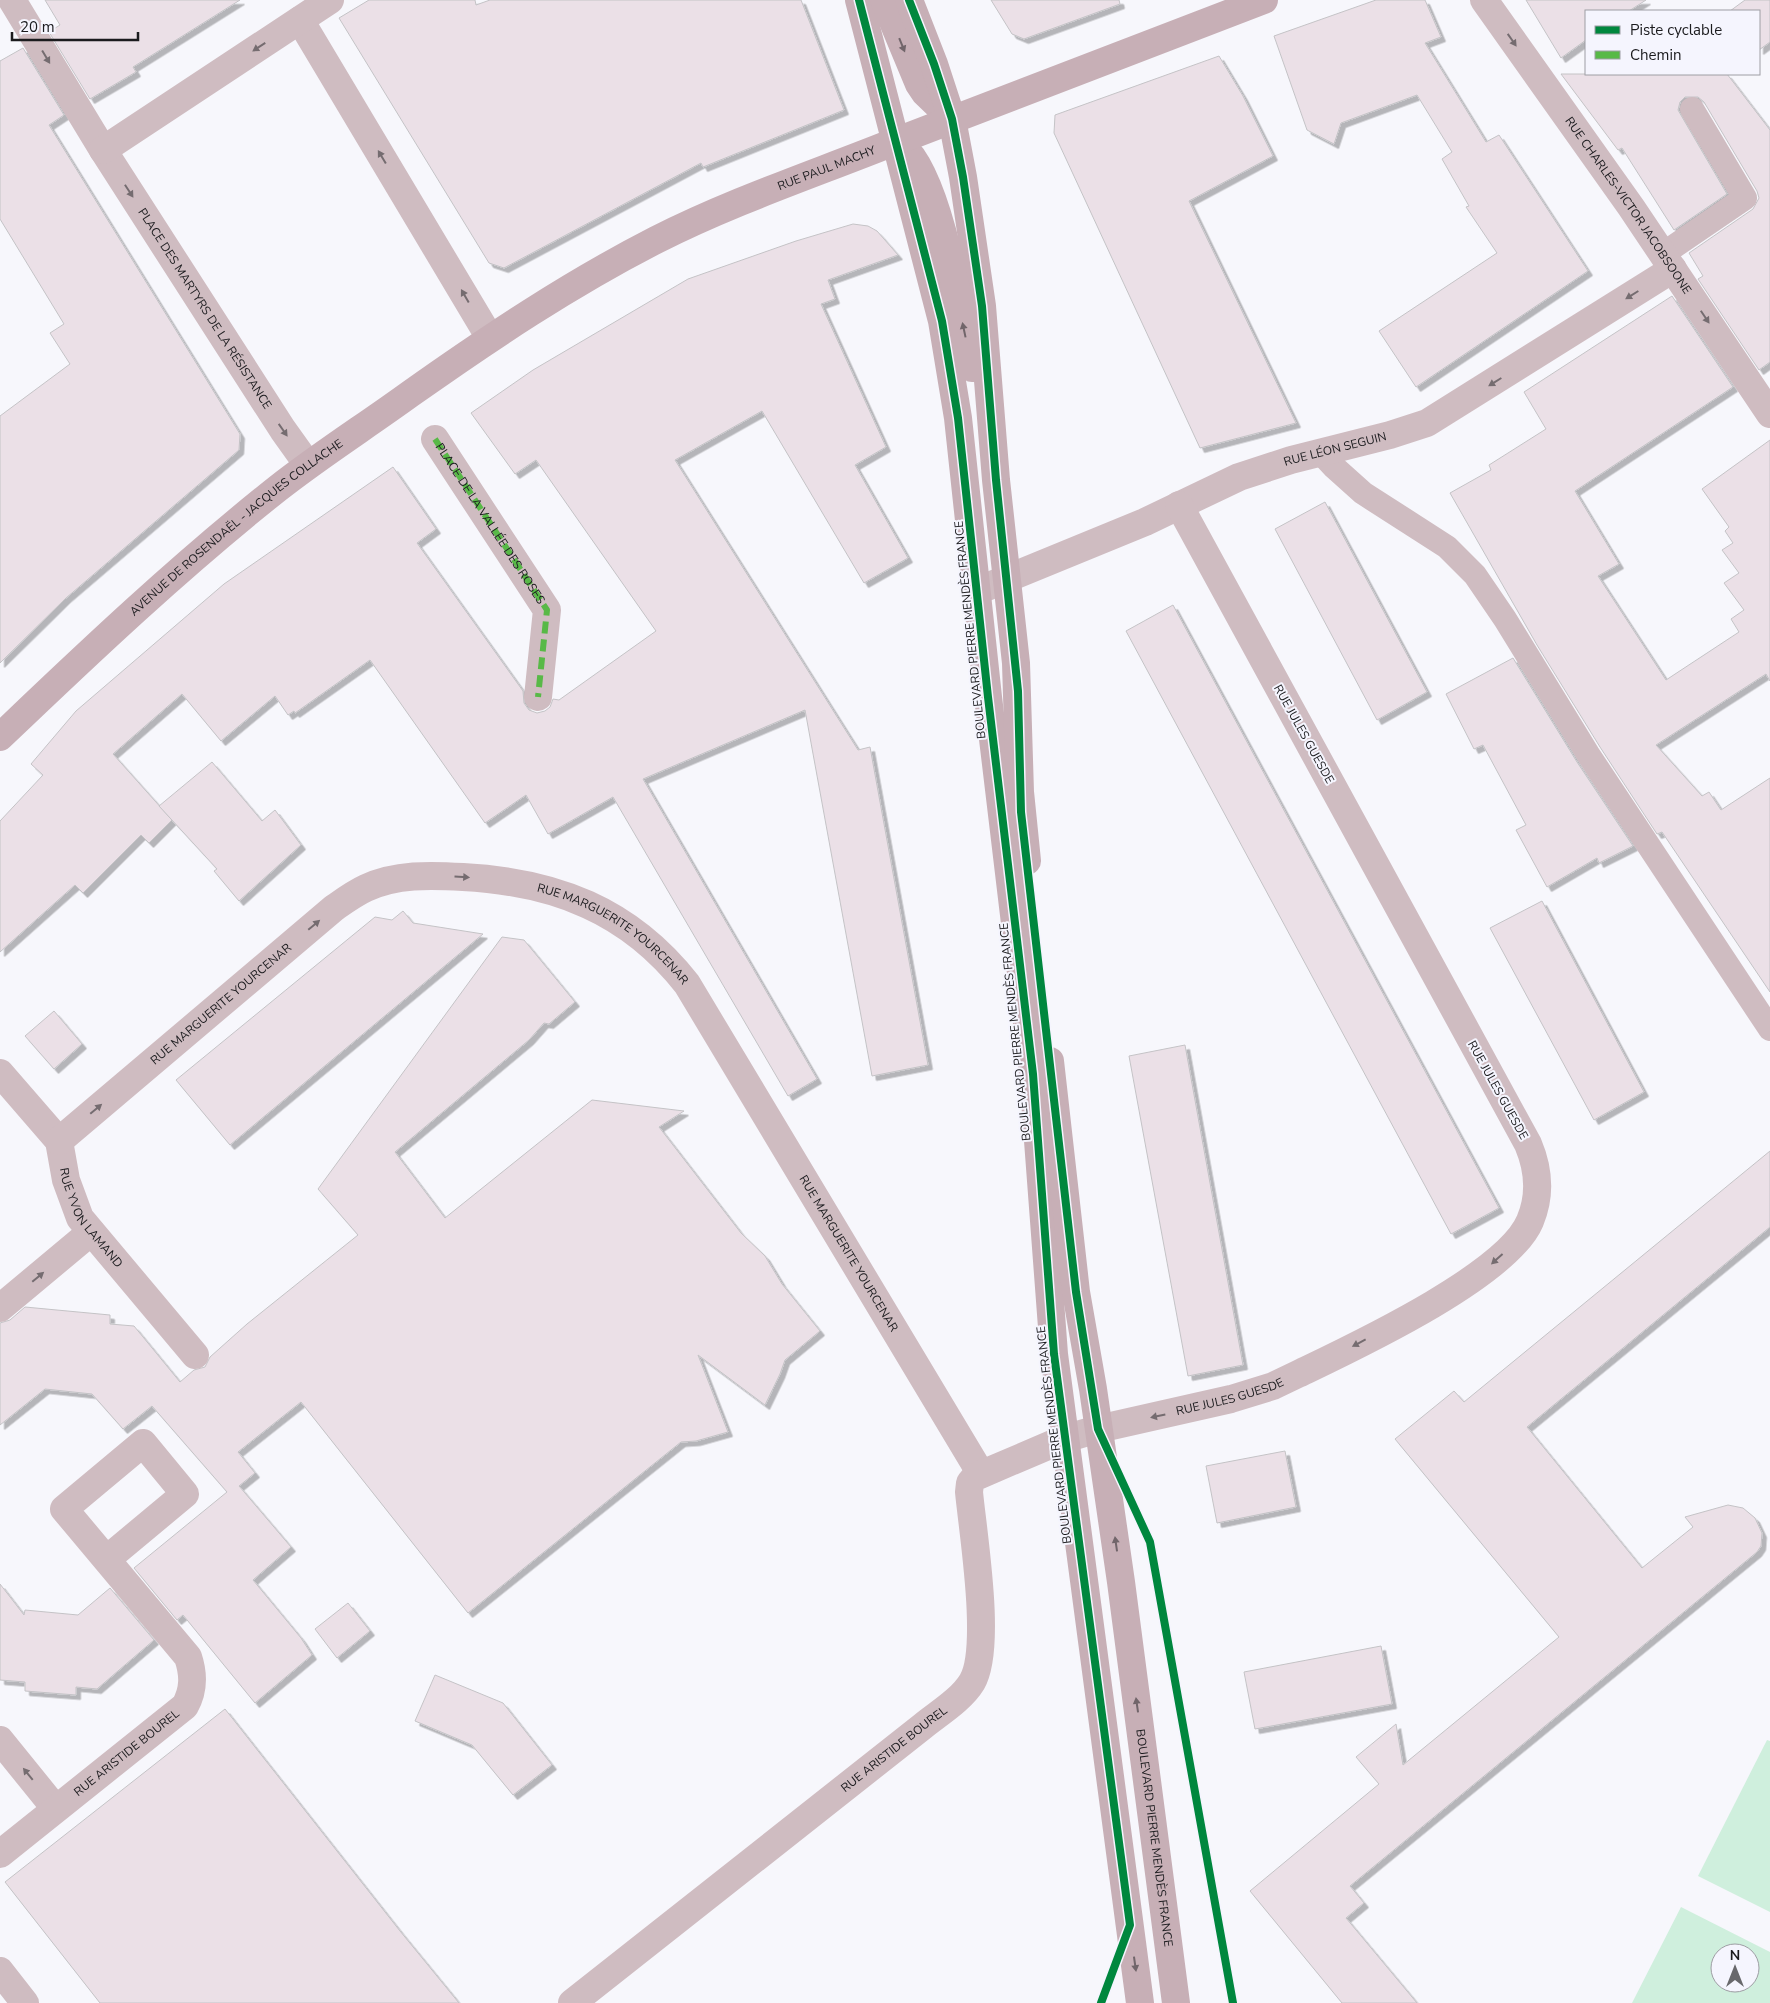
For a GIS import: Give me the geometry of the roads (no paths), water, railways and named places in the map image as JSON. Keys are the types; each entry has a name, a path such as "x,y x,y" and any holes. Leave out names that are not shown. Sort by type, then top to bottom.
{"main road":[{"path":"859,0 896,141"},
{"path":"884,0 919,84 932,101 952,120"},
{"name":"BOULEVARD PIERRE MENDÈS FRANCE","path":"909,0 940,79 952,120 982,306 996,480 1008,580 1018,691 1023,830 1076,1292 1121,1582 1176,2003"},
{"name":"RUE PAUL MACHY","path":"490,338 576,285 656,240 726,208 1264,0"},
{"name":"BOULEVARD PIERRE MENDÈS FRANCE","path":"896,141 916,160 930,191 954,279 996,480"},
{"name":"BOULEVARD PIERRE MENDÈS FRANCE","path":"896,141 950,360 958,418 1033,1074 1054,1354 1140,2003"},
{"name":"AVENUE DE ROSENDAËL - JACQUES COLLACHE","path":"0,737 67,671 167,581 308,465 490,338"}],"street":[{"name":"PLACE DES MARTYRS DE LA RÉSISTANCE","path":"12,0 102,150 282,430 308,465"},
{"path":"102,150 330,0"},
{"name":"RUE CHARLES-VICTOR JACOBSOONE","path":"1484,0 1668,262 1770,414"},
{"path":"300,20 490,338"},
{"name":"RUE LÉON SEGUIN","path":"977,591 1008,580 1146,522 1239,477 1408,430 1449,411 1668,262"},
{"name":"PLACE DE LA VALLÉE DES ROSES","path":"434,439 547,610 538,697"},
{"name":"RUE JULES GUESDE","path":"1064,1439 1098,1428 1231,1399 1273,1386 1298,1374 1453,1292 1496,1260 1520,1236 1529,1222 1537,1191 1537,1174 1528,1144 1179,505"},
{"name":"RUE MARGUERITE YOURCENAR","path":"59,1141 334,908 365,888 404,877 425,875 501,880 542,888 582,902 635,931 675,969 697,1000 981,1474"},
{"name":"RUE YVON LAMAND","path":"0,1073 59,1141 72,1201 91,1232 195,1355"},
{"path":"0,1308 91,1232"},
{"path":"981,1474 1064,1439"},
{"name":"RUE ARISTIDE BOUREL","path":"572,2003 931,1720 961,1696 971,1684 978,1669 982,1634 969,1488 972,1480 981,1474"},
{"name":"RUE ARISTIDE BOUREL","path":"0,1854 184,1706 191,1696 192,1669 188,1657 107,1559"},
{"path":"0,1740 55,1808"},
{"path":"0,1971 25,2003"}],"lane":[{"path":"1668,262 1745,198 1692,109"},
{"path":"1321,453 1334,468 1363,493 1447,547 1475,575 1599,770 1770,1028"}]}
